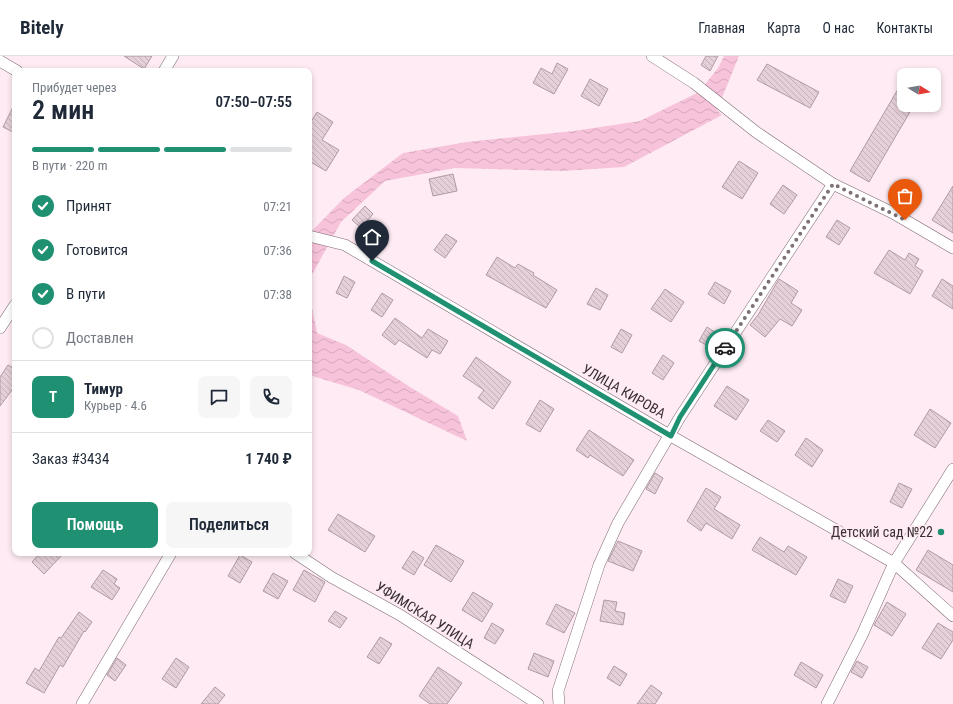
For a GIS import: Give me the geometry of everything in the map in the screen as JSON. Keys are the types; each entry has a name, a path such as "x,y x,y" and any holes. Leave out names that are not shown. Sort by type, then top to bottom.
{"street":[{"path":"166,68 173,56"},
{"path":"652,56 694,83 756,132 833,184 893,213 953,248"},
{"path":"0,61 12,68"},
{"path":"558,704 558,691 599,565 618,523 656,456 671,436 680,417 833,184"},
{"name":"УЛИЦА КИРОВА","path":"312,237 345,245 671,436 894,564 953,616"},
{"path":"0,328 12,310"},
{"path":"827,704 862,635 894,564 953,469"},
{"path":"82,704 169,556"},
{"name":"УФИМСКАЯ УЛИЦА","path":"301,556 331,576 400,615 538,704"}],"water":[{"path":"724,56 739,56 717,110 722,115 624,167 562,171 455,168 385,181 341,222 312,275 312,231 344,198 403,153 467,142 574,131 640,121 699,92 718,68"},
{"path":"312,308 317,333 346,345 410,387 458,416 467,441 359,390 312,376"}],"building":[{"path":"124,56 152,56 145,68"},
{"path":"706,56 718,56 710,71 701,65"},
{"path":"557,63 568,69 554,94 533,83 541,68 552,74"},
{"path":"767,64 819,92 810,108 757,80"},
{"path":"590,79 608,89 599,106 581,96"},
{"path":"897,91 897,112 910,112 869,182 850,171"},
{"path":"12,109 12,132 3,127"},
{"path":"317,112 333,122 322,140 339,150 326,171 312,163 312,120"},
{"path":"739,161 758,173 742,199 722,187"},
{"path":"453,174 457,191 433,196 429,179"},
{"path":"783,185 797,195 784,214 770,204"},
{"path":"953,186 953,233 932,220"},
{"path":"365,206 373,214 361,228 352,220"},
{"path":"837,220 850,228 839,245 826,237"},
{"path":"446,234 457,241 445,258 434,250"},
{"path":"889,250 905,260 909,253 919,259 915,266 923,271 910,294 874,273"},
{"path":"497,257 515,268 518,264 534,273 533,275 557,290 546,308 486,275"},
{"path":"344,276 355,282 347,298 336,293"},
{"path":"779,279 798,291 791,303 802,310 792,326 780,319 765,337 750,325 758,315"},
{"path":"942,279 953,286 953,309 932,296"},
{"path":"715,282 731,291 724,304 708,294"},
{"path":"596,288 608,295 600,310 587,304"},
{"path":"665,289 684,302 671,322 651,309"},
{"path":"382,293 393,300 382,317 371,310"},
{"path":"395,318 422,338 428,329 448,341 440,354 432,350 427,358 399,340 395,345 382,335"},
{"path":"707,327 719,335 712,348 699,341"},
{"path":"621,329 632,335 622,353 611,347"},
{"path":"663,355 674,363 663,380 652,373"},
{"path":"476,357 511,382 493,409 478,398 484,390 463,376"},
{"path":"8,365 12,367 12,390 0,406 0,377"},
{"path":"727,386 749,400 736,420 714,406"},
{"path":"540,400 554,409 540,432 526,424"},
{"path":"930,409 951,423 935,448 914,435"},
{"path":"768,420 785,431 777,442 760,431"},
{"path":"589,430 634,460 623,476 590,455 588,458 576,450"},
{"path":"806,438 823,450 812,467 795,455"},
{"path":"655,473 663,478 655,494 646,489"},
{"path":"899,483 912,489 902,508 890,502"},
{"path":"706,488 721,497 714,509 740,525 732,539 706,523 701,531 687,521"},
{"path":"338,514 375,536 365,552 328,530"},
{"path":"760,537 784,552 788,546 807,557 796,575 752,550"},
{"path":"618,541 642,551 633,571 608,561"},
{"path":"436,545 464,561 451,582 424,565"},
{"path":"928,550 953,565 953,592 916,570"},
{"path":"413,551 424,558 414,575 402,568"},
{"path":"37,556 61,556 44,574 32,562"},
{"path":"239,556 252,562 240,583 228,576"},
{"path":"103,570 117,579 114,584 120,588 112,600 91,587"},
{"path":"304,570 325,582 315,602 293,590"},
{"path":"273,573 288,581 278,599 263,591"},
{"path":"838,579 853,586 845,603 830,596"},
{"path":"473,592 493,604 482,622 462,610"},
{"path":"604,600 617,602 615,611 625,613 623,625 600,621"},
{"path":"887,602 906,614 892,636 874,625"},
{"path":"556,604 575,613 564,633 546,624"},
{"path":"335,611 347,618 340,628 328,621"},
{"path":"79,612 92,622 85,632 84,631 63,667 60,665 44,693 26,683 35,668 39,671 59,637 61,638"},
{"path":"492,623 504,630 495,644 484,638"},
{"path":"938,623 953,632 953,640 941,659 922,648"},
{"path":"380,637 392,644 379,664 367,657"},
{"path":"534,653 554,661 548,677 528,669"},
{"path":"117,658 126,665 115,681 107,675"},
{"path":"176,658 189,667 176,688 162,679"},
{"path":"857,661 868,667 862,678 851,672"},
{"path":"801,662 823,675 816,688 794,675"},
{"path":"614,666 627,674 620,686 607,678"},
{"path":"438,667 462,683 447,704 430,704 419,696"},
{"path":"651,685 662,693 655,704 637,704"},
{"path":"215,687 225,695 218,704 201,704"}],"way so far":[{"path":"725,348 833,184 905,220"}],"place":[{"name":"Детский сад №22","path":"941,532"}],"route":[{"path":"372,261 671,436 680,417 725,348"}]}
